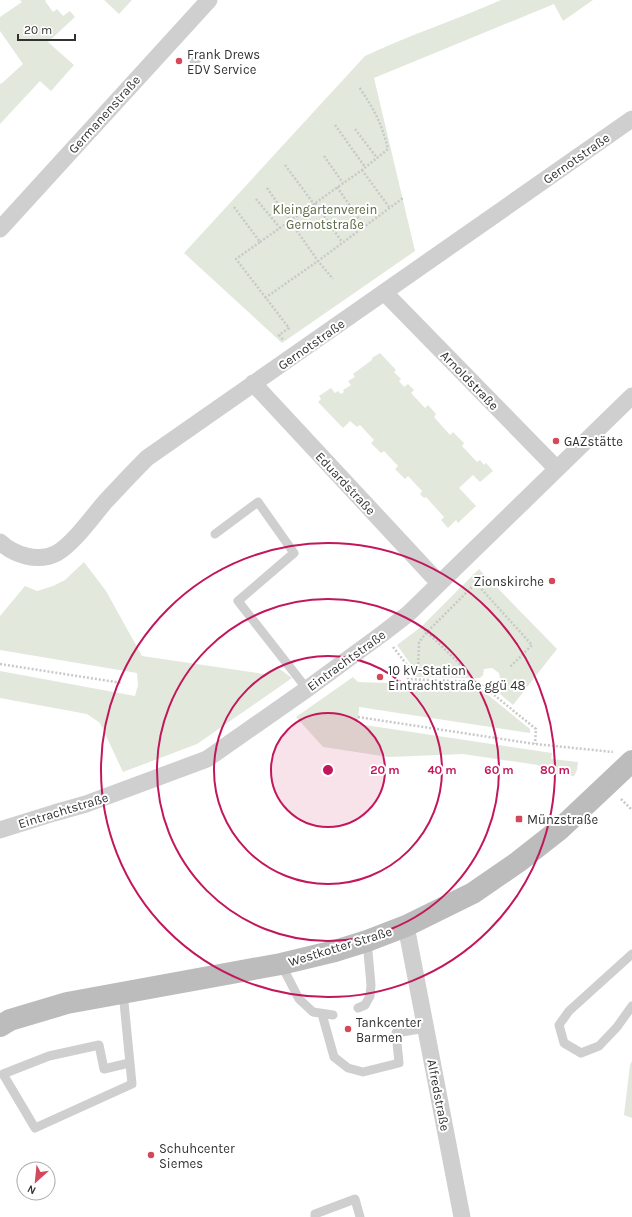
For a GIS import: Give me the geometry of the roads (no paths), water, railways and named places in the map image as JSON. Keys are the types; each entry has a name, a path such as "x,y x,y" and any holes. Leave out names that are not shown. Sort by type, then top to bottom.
{"main road":[{"name":"Westkotter Straße","path":"0,1026 10,1020 67,1003 280,964 335,951 406,926 473,893 518,862 560,829 624,756"}],"street":[{"name":"Germanenstraße","path":"0,229 209,0"},
{"name":"Gernotstraße","path":"0,542 8,549 24,555 41,557 56,553 74,538 121,484 147,458 632,119"},
{"name":"Arnoldstraße","path":"385,292 556,468"},
{"name":"Eduardstraße","path":"253,383 439,583"},
{"name":"Eintrachtstraße","path":"0,830 86,804 207,759 307,689 408,614 556,468 632,396"},
{"name":"Alfredstraße","path":"406,926 462,1217"}],"lane":[{"path":"194,62 201,54"},
{"path":"215,534 258,502 294,553 238,601 307,689"},
{"path":"358,1008 365,1005 370,996 367,941"},
{"path":"632,954 568,1011 559,1025 564,1043 581,1053 599,1046 617,1027 632,1006"},
{"path":"280,964 299,999 313,1012 333,1015"},
{"path":"123,992 130,1063 132,1084 35,1128 3,1074 49,1056 99,1046 104,1069 130,1063"},
{"path":"322,1014 334,1057 348,1068 363,1072 399,1063 396,1033 426,1028"},
{"path":"315,1217 315,1214 355,1198 360,1217"}],"place":[{"name":"Frank Drews EDV Service","path":"179,61"},
{"name":"GAZstätte","path":"556,441"},
{"name":"Zionskirche","path":"552,581"},
{"name":"10 kV-Station Eintrachtstraße ggü 48","path":"380,677"},
{"name":"Münzstraße","path":"519,819"},
{"name":"Tankcenter Barmen","path":"348,1029"},
{"name":"Schuhcenter Siemes","path":"151,1155"}],"park label":[{"name":"Kleingartenverein Gernotstraße","path":"325,216"}]}
